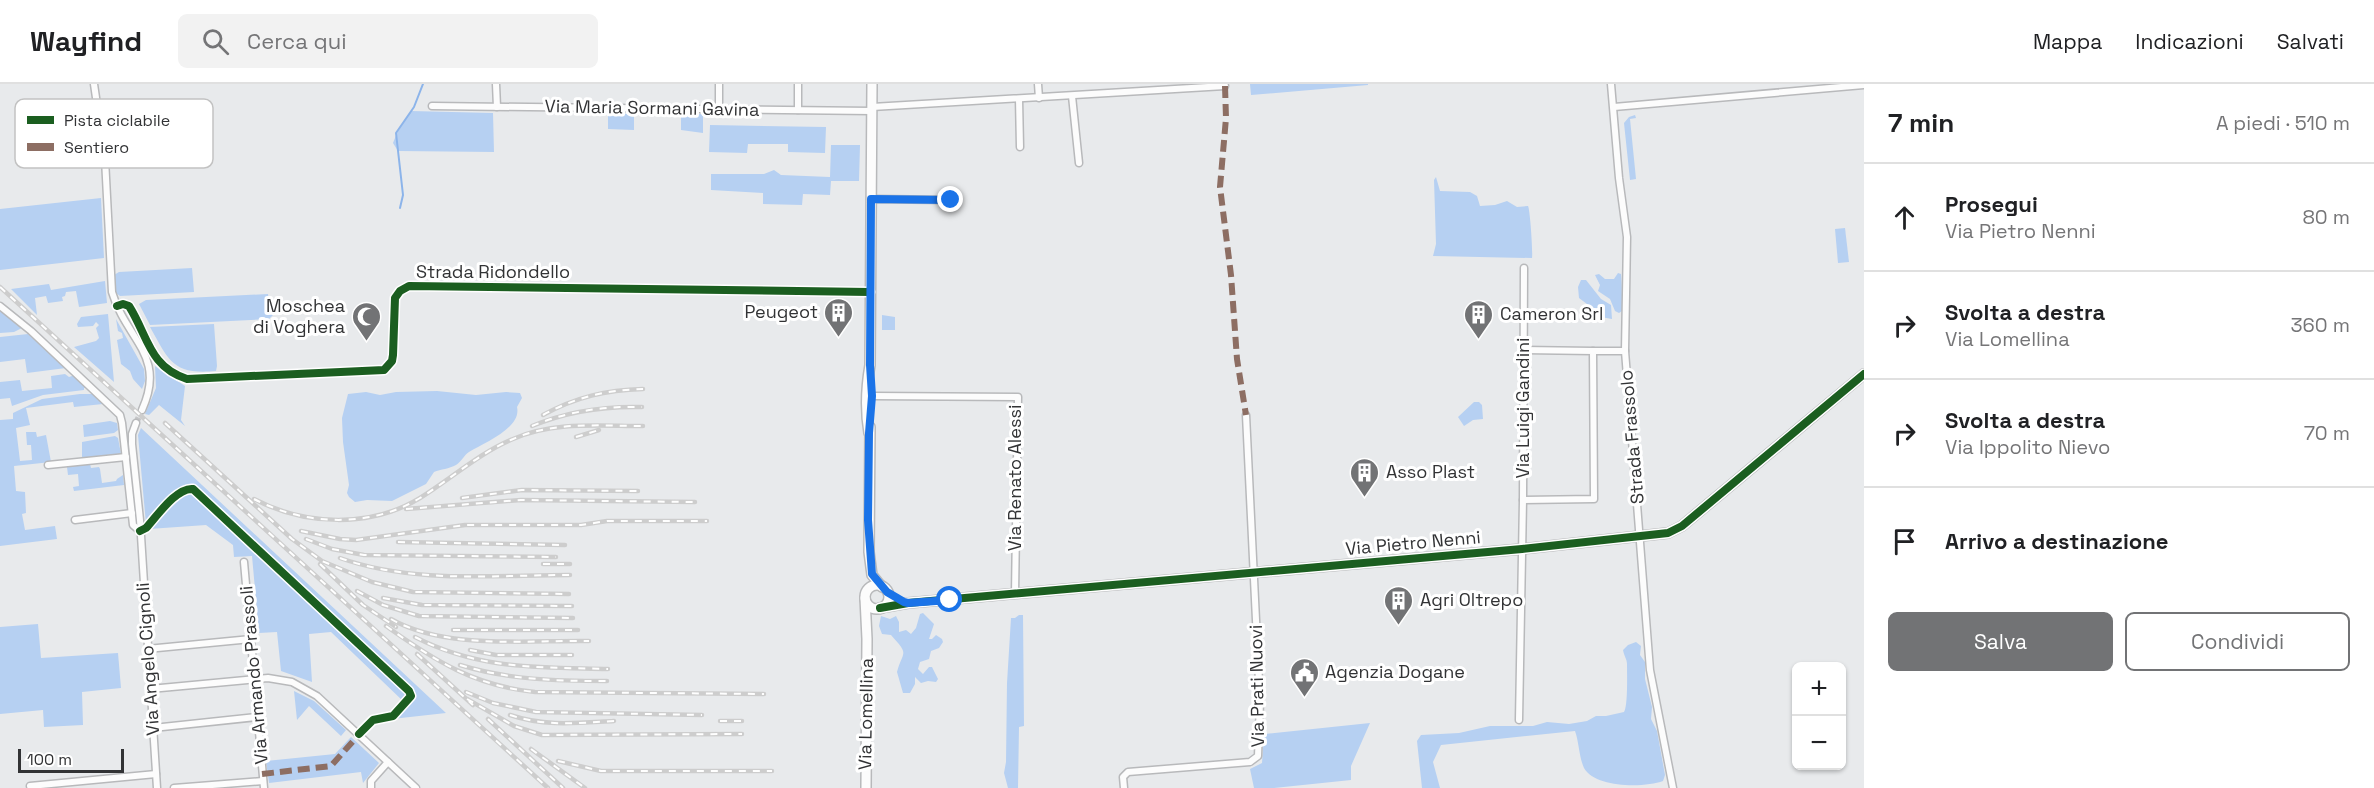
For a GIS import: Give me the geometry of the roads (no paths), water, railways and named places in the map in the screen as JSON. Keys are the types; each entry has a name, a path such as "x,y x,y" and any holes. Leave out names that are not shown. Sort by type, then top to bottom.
{"street":[{"path":"94,84 96,99"},
{"path":"496,84 497,107"},
{"path":"719,84 719,109"},
{"path":"798,84 798,110"},
{"name":"Via Lomellina","path":"867,639 871,619 888,600 885,590 875,580 871,569 868,520 869,433 872,396 870,292 872,84"},
{"path":"1038,84 1040,98"},
{"name":"Strada Frassolo","path":"1611,84 1628,255 1625,351 1650,670 1673,788"},
{"path":"1614,107 1864,85"},
{"name":"Via Maria Sormani Gavina","path":"432,106 872,109 1225,86"},
{"path":"1072,96 1079,163"},
{"path":"1019,99 1020,147"},
{"path":"105,168 111,285 117,306 146,357 150,370 150,388 142,410"},
{"path":"871,199 951,200"},
{"name":"Via Luigi Gandini","path":"1519,720 1524,268"},
{"name":"Strada Ridondello","path":"117,306 123,304 129,306 161,365 172,374 187,379 384,369 392,361 393,355 395,298 400,291 409,286 870,292"},
{"name":"Via Angelo Cignoli","path":"0,306 31,331 117,411 121,418 134,525 140,531"},
{"path":"1523,351 1625,351"},
{"path":"1523,500 1594,499 1593,351"},
{"name":"Via Lomellina","path":"869,433 866,408 870,365"},
{"name":"Via Pietro Nenni","path":"879,609 908,603 1522,549 1668,533 1682,526 1864,374"},
{"name":"Via Renato Alessi","path":"872,396 1018,397 1015,594"},
{"path":"1246,415 1254,572"},
{"name":"Via Angelo Cignoli","path":"136,423 132,437 157,788"},
{"path":"48,465 126,457"},
{"path":"75,520 132,513"},
{"name":"Via Lomellina","path":"866,788 867,639 864,562 868,520"},
{"name":"Via Armando Prassoli","path":"244,562 263,784"},
{"name":"Via Prati Nuovi","path":"1124,788 1123,777 1128,772 1250,762 1258,756 1260,702 1254,572"},
{"path":"879,609 868,605 866,595 873,586 908,603"},
{"path":"147,648 250,639"},
{"path":"150,689 254,679 282,680 311,692 416,788"},
{"path":"153,728 257,717"},
{"path":"371,788 371,781 388,762"},
{"path":"30,786 156,774"},
{"path":"174,788 263,784"}],"waterway":[{"path":"400,208 403,195 396,133 414,107 423,84"}],"tunnel":[{"path":"136,423 142,410"}],"railway":[{"path":"0,287 548,788"},
{"path":"543,415 567,403 592,396 643,389"},
{"path":"532,426 587,410 642,407"},
{"path":"165,423 292,539 322,561 372,582 413,592 569,594"},
{"path":"254,499 274,508 316,518 338,520 381,515 420,498 488,451 529,433 577,426 643,426"},
{"path":"576,437 599,430"},
{"path":"462,498 522,490 638,491"},
{"path":"406,509 521,500 695,502"},
{"path":"301,531 356,540 465,525 581,525 607,521 707,521"},
{"path":"306,539 332,549 364,555 556,557"},
{"path":"398,542 565,545"},
{"path":"340,558 396,572 425,575 570,575"},
{"path":"320,564 363,605 396,627"},
{"path":"543,564 570,564"},
{"path":"357,591 383,605 419,616 573,618"},
{"path":"383,598 422,605 572,606"},
{"path":"391,619 413,629 461,639 514,642 589,641"},
{"path":"386,626 456,670 474,678 513,689 535,692 764,694"},
{"path":"453,630 578,630"},
{"path":"415,637 462,656 509,665 608,669"},
{"path":"470,650 496,655 572,655"},
{"path":"417,654 473,705"},
{"path":"460,665 515,677 607,681"},
{"path":"466,692 493,703 536,712 702,715"},
{"path":"467,699 514,726 542,735 742,734"},
{"path":"510,715 549,723 614,721"},
{"path":"488,719 563,788"},
{"path":"720,721 742,721"},
{"path":"531,749 585,788"},
{"path":"558,761 601,771 772,771"}],"place":[{"name":"Peugeot","path":"839,338"},
{"name":"Cameron Srl","path":"1479,340"},
{"name":"Moschea di Voghera","path":"366,342"},
{"name":"Asso Plast","path":"1365,498"},
{"name":"Agri Oltrepo","path":"1399,626"},
{"name":"Agenzia Dogane","path":"1304,698"}]}
